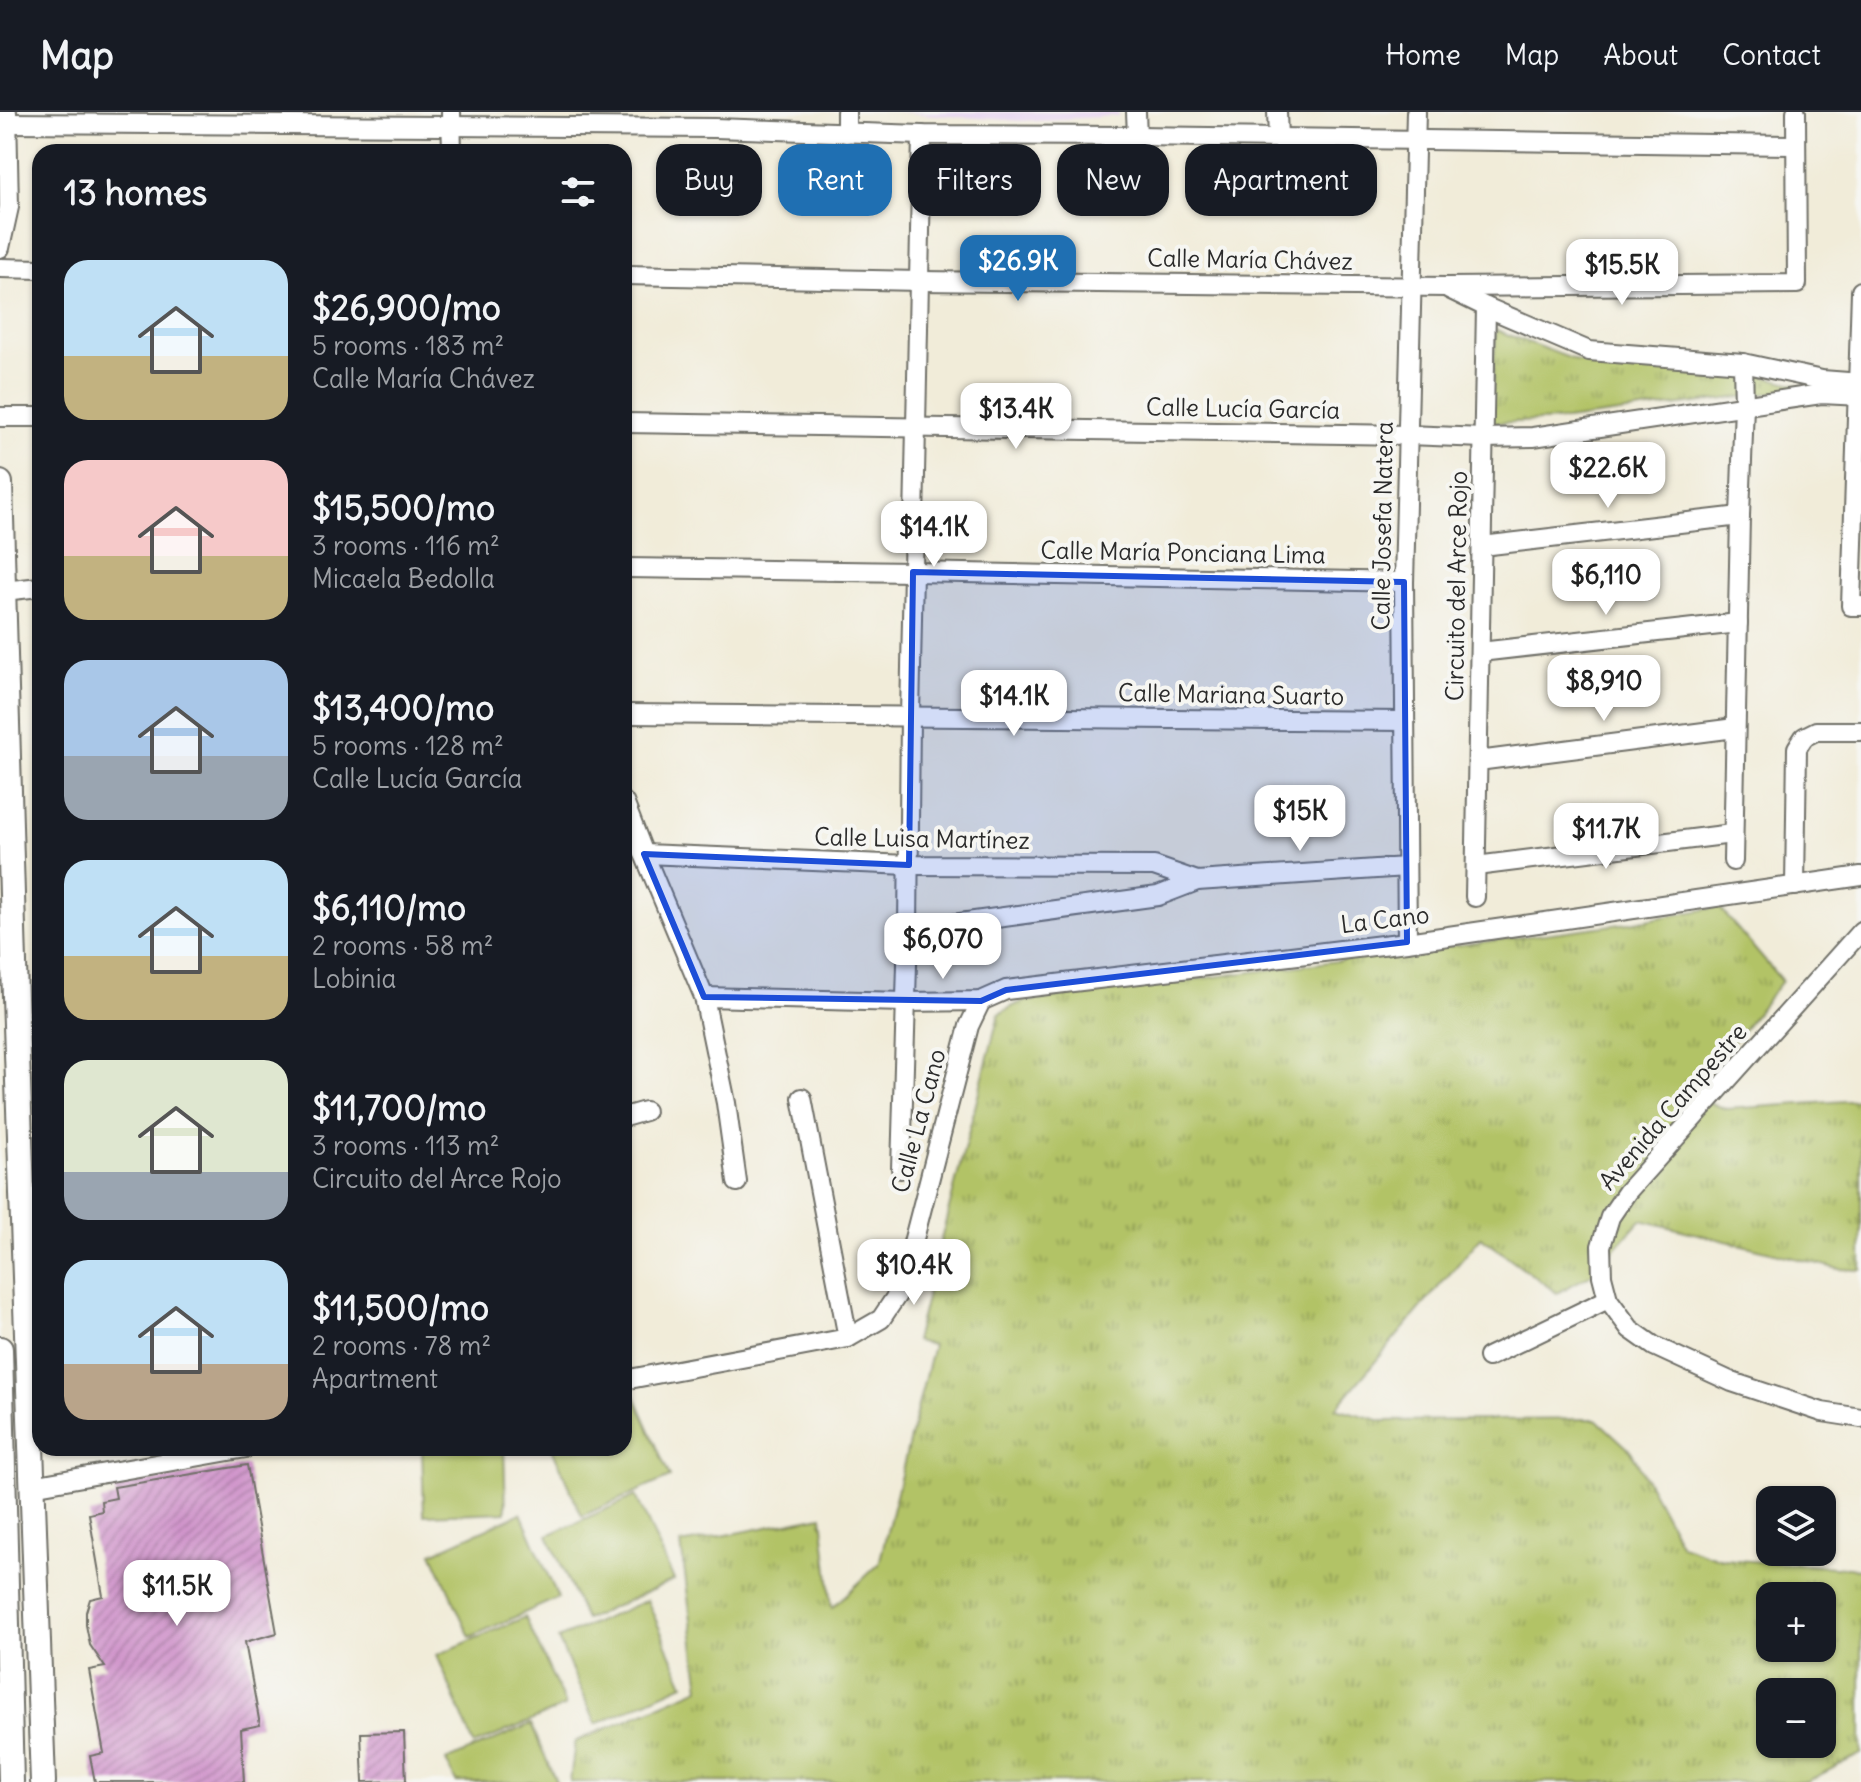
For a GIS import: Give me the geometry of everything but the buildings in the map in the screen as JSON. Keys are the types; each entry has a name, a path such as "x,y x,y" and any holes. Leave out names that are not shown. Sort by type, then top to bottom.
{"main road":[{"path":"0,483 8,996 31,1166 32,1486 43,1782"},
{"path":"0,1349 11,1782"}],"street":[{"path":"846,112 846,133"},
{"path":"1136,112 1137,136"},
{"path":"1277,112 1278,138"},
{"name":"Calle Josefa Natera","path":"1407,942 1404,582 1416,112"},
{"path":"1447,287 1797,284 1796,112"},
{"path":"0,248 9,207 7,118 715,120 846,133 922,135 1795,145"},
{"path":"451,119 452,144"},
{"path":"901,1169 922,135"},
{"path":"0,268 32,269"},
{"name":"Calle María Chávez","path":"632,275 1447,287 1589,351 1743,363 1860,390"},
{"path":"1856,606 1861,291"},
{"name":"Circuito del Arce Rojo","path":"1475,897 1486,307"},
{"path":"1733,861 1743,363"},
{"name":"Calle Lucía García","path":"632,423 1533,437 1860,390"},
{"path":"0,417 32,417"},
{"path":"1482,546 1740,516"},
{"name":"Calle María Ponciana Lima","path":"632,568 1404,582"},
{"path":"3,591 32,588"},
{"path":"1480,652 1738,623"},
{"name":"Calle Mariana Suarto","path":"632,714 1405,721"},
{"path":"1478,761 1735,728"},
{"path":"1795,886 1797,748 1804,737 1816,731 1861,731"},
{"path":"632,823 704,997 726,1103 737,1182"},
{"path":"1476,866 1732,834"},
{"name":"Calle Luisa Martínez","path":"644,854 909,865 1154,866 1197,881"},
{"name":"Calle Luisa Martínez","path":"908,930 1158,896 1197,881 1406,867"},
{"name":"La Cano","path":"704,997 981,1001 1006,990 1407,942 1861,876"},
{"name":"Avenida Campestre","path":"1861,931 1627,1192 1610,1217 1601,1246 1602,1276 1608,1299 1630,1329 1654,1346 1732,1382 1822,1412 1861,1418"},
{"name":"Calle La Cano","path":"632,1378 848,1338 881,1319 901,1289 969,1026 981,1001"},
{"path":"802,1098 848,1338"},
{"path":"632,1115 645,1111"},
{"path":"1488,1357 1608,1299"},
{"path":"32,1486 201,1456"}],"highlighted area":[{"path":"913,572 1404,582 1407,942 1006,990 981,1001 704,997 644,854 909,865"}],"shaded area":[{"path":"896,112 1118,112 1118,116 1020,121"}],"green space":[{"path":"1496,330 1577,361 1725,366 1809,388 1566,420 1490,423"},
{"path":"1719,907 1782,981 1691,1095 1726,1109 1861,1100 1861,1270 1839,1269 1641,1220 1592,1274 1557,1293 1481,1237 1336,1408 1382,1421 1596,1419 1631,1451 1681,1545 1722,1559 1756,1561 1756,1566 1861,1569 1861,1754 1806,1782 570,1782 575,1742 700,1688 681,1544 822,1516 832,1608 879,1564 933,1345 915,1341 999,1014 1021,1002 1629,923"},
{"path":"632,1392 670,1477 582,1516 556,1456 632,1456"},
{"path":"422,1456 504,1456 506,1512 424,1515"},
{"path":"636,1496 674,1580 585,1620 548,1535"},
{"path":"521,1513 558,1598 470,1637 432,1553"},
{"path":"647,1600 684,1684 596,1724 558,1639"},
{"path":"525,1617 566,1706 474,1745 437,1655"},
{"path":"531,1724 556,1782 456,1782 446,1761"}]}
